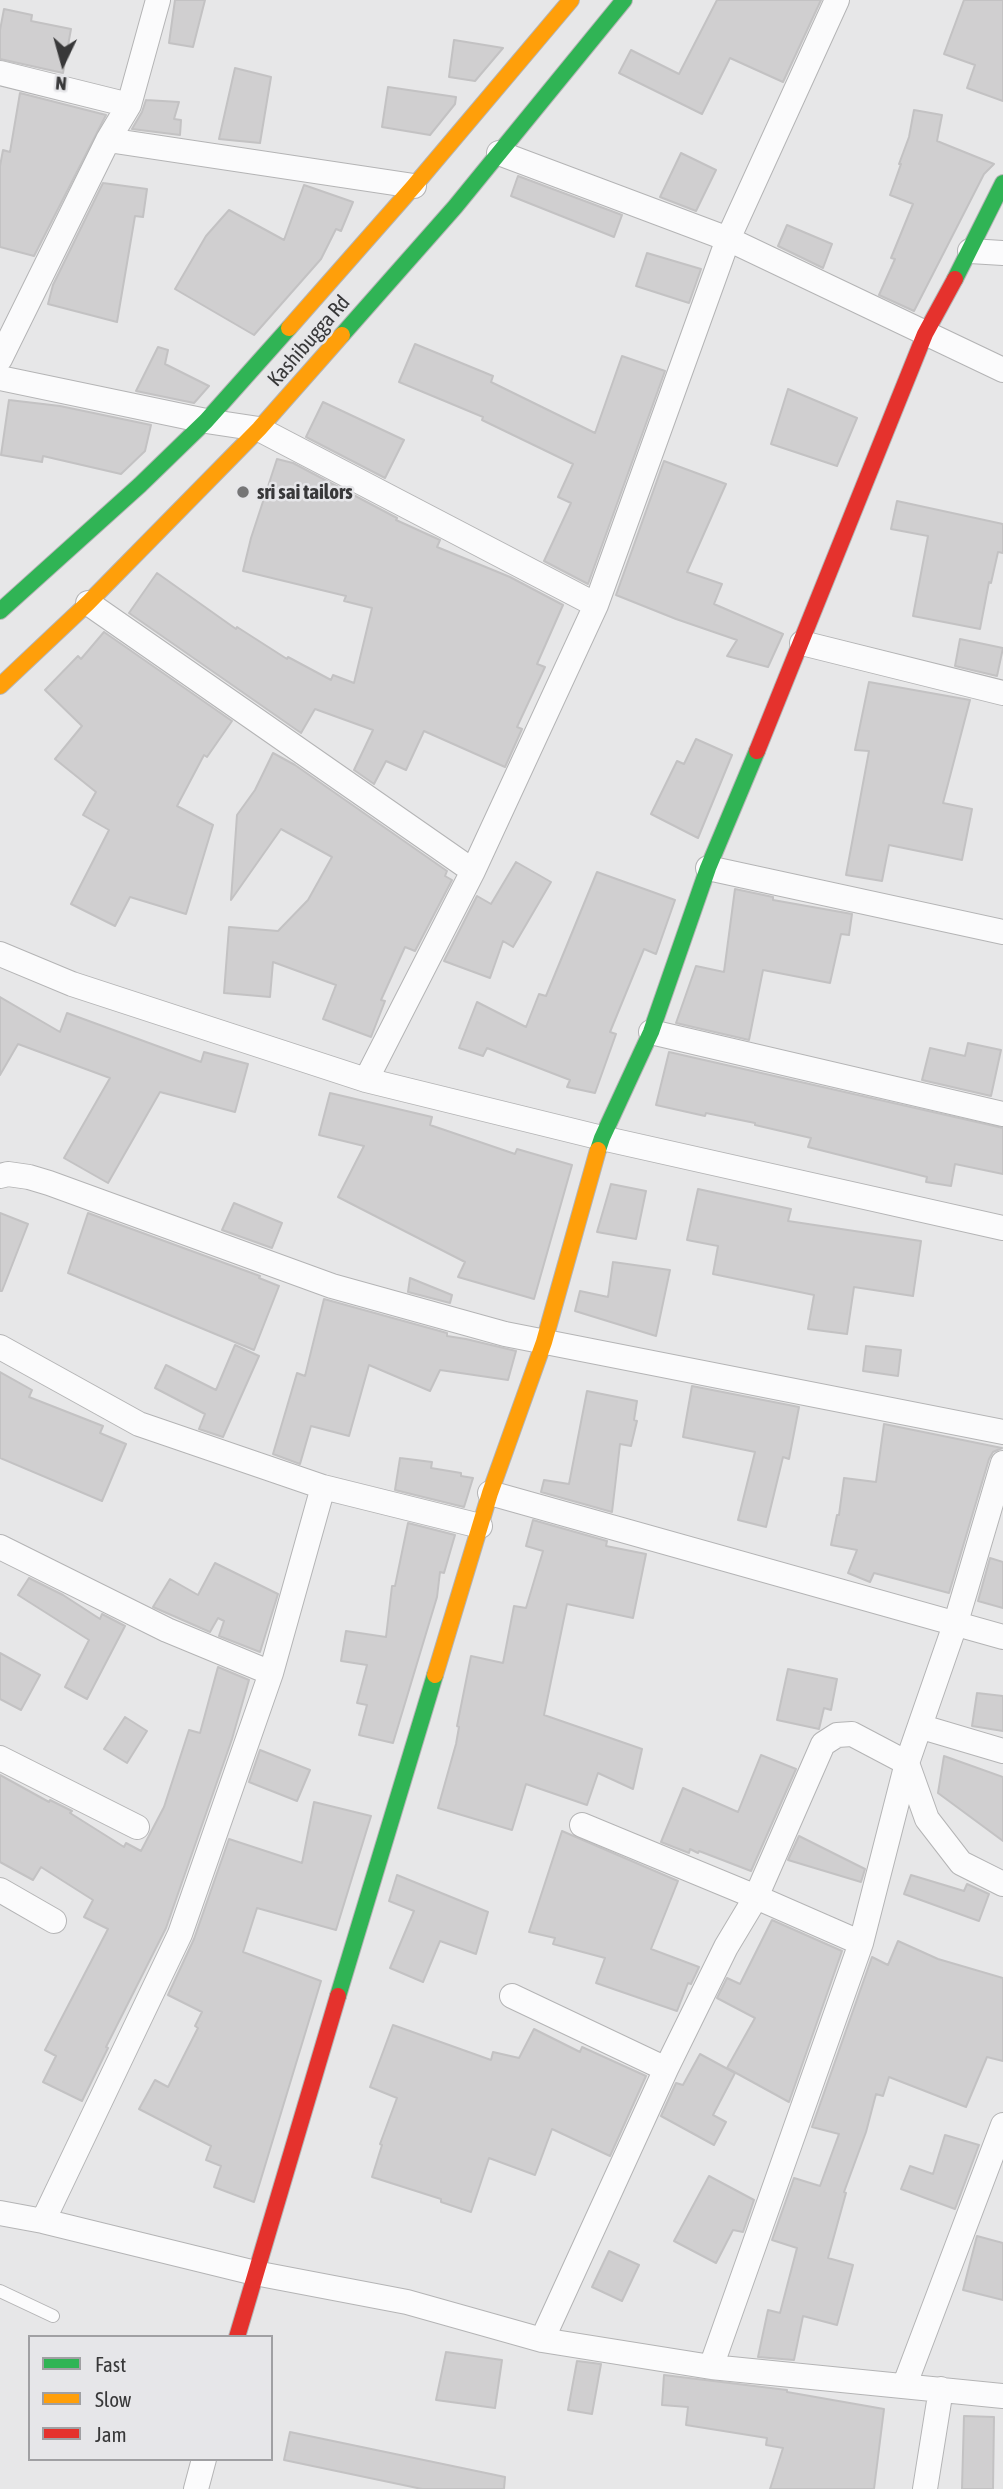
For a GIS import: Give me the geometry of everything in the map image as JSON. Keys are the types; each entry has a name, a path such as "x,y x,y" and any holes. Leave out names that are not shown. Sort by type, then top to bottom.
{"street":[{"path":"0,359 108,140 129,105 158,0"},
{"name":"Kashibugga Rd","path":"0,685 88,603 259,429 499,153 624,0"},
{"path":"366,1080 473,871 596,605 728,239 837,0"},
{"name":"Kashibugga Rd","path":"0,611 140,485 206,421 414,186 562,1"},
{"path":"0,73 129,105"},
{"path":"108,140 414,186"},
{"path":"499,153 728,239 1003,370"},
{"path":"238,2335 254,2273 491,1493 544,1342 602,1138 651,1032 708,868 802,643 925,334 1003,183"},
{"path":"970,251 1003,253"},
{"path":"0,378 206,421 259,429 596,605"},
{"path":"88,603 473,871"},
{"path":"802,643 1003,693"},
{"path":"708,868 1003,932"},
{"path":"0,954 72,984 366,1080 602,1138 1003,1228"},
{"path":"651,1032 1003,1114"},
{"path":"0,1176 8,1174 49,1183 332,1286 505,1334 1003,1432"},
{"path":"0,1347 139,1424 323,1487 481,1526"},
{"path":"711,2367 861,1943 908,1763 956,1622 1003,1463"},
{"path":"43,2221 180,1934 271,1673 323,1487"},
{"path":"491,1493 1003,1637"},
{"path":"0,1547 167,1630 271,1673"},
{"path":"922,1727 1003,1751"},
{"path":"542,2340 666,2069 726,1947 756,1897 823,1744 837,1735 852,1734 908,1763 927,1819 961,1863 1003,1884"},
{"path":"0,1759 137,1827"},
{"path":"582,1825 861,1943"},
{"path":"0,1890 54,1920"},
{"path":"512,1996 666,2069"},
{"path":"905,2384 1002,2129"},
{"path":"0,2213 254,2273 407,2302 542,2340 711,2367 905,2384 1003,2396"},
{"path":"925,2489 941,2389"},
{"path":"196,2489 203,2461"}],"lane":[{"path":"0,2291 53,2316"}],"building":[{"path":"175,0 205,0 193,47 169,43"},
{"path":"717,0 821,0 783,82 730,58 702,114 619,73 631,50 679,74"},
{"path":"964,0 1003,0 1003,101 967,88 975,65 944,54"},
{"path":"4,9 32,15 31,21 71,29 63,73 0,59 0,30"},
{"path":"454,40 503,48 475,81 449,77"},
{"path":"235,68 271,77 260,143 219,139"},
{"path":"388,87 456,97 455,104 430,135 382,127"},
{"path":"20,93 106,115 34,256 0,247 0,166 3,150 10,152"},
{"path":"146,100 179,102 174,119 181,120 180,135 132,129"},
{"path":"914,110 942,115 937,141 994,164 984,174 914,311 879,295 895,259 891,258 913,204 890,195 909,137"},
{"path":"681,153 716,170 696,211 660,197"},
{"path":"518,176 622,215 614,237 511,196"},
{"path":"103,183 147,189 143,217 135,216 117,322 48,304 53,285"},
{"path":"304,185 353,202 341,231 336,229 321,259 254,335 175,289 206,236 229,210 284,240"},
{"path":"787,225 832,244 823,268 778,246"},
{"path":"647,253 701,269 689,303 636,286"},
{"path":"415,344 493,376 491,382 595,433 622,356 665,371 588,584 544,561 571,503 558,497 573,464 482,420 483,417 399,382"},
{"path":"158,347 168,350 165,364 209,386 194,403 136,391"},
{"path":"788,389 857,418 837,466 771,444"},
{"path":"9,400 60,406 151,425 145,451 121,474 43,456 42,462 1,455"},
{"path":"323,402 404,440 385,478 306,437"},
{"path":"277,459 293,463 397,518 396,520 440,540 437,547 510,577 563,605 537,664 545,667 517,727 522,729 505,767 424,731 406,770 386,761 374,784 354,770 373,730 315,709 301,733 129,613 157,573 236,629 237,627 287,659 288,657 331,680 333,675 354,683 372,608 344,601 346,596 243,571"},
{"path":"664,461 726,484 687,572 722,584 714,604 783,634 768,667 727,656 737,640 616,595"},
{"path":"897,501 1003,524 1003,553 998,552 980,629 913,616 928,536 891,529"},
{"path":"104,632 232,721 207,757 204,755 177,806 213,825 186,914 130,897 115,926 71,904 109,830 83,815 96,792 55,759 82,726 45,690 78,656 81,659"},
{"path":"960,639 1003,648 997,676 955,666"},
{"path":"869,682 970,700 943,803 972,809 962,860 889,845 882,881 846,875 869,751 855,750"},
{"path":"696,739 732,755 698,838 651,814 677,761 684,764"},
{"path":"273,753 295,765 447,871 445,876 452,880 415,951 405,947 381,1000 385,1001 371,1037 323,1019 336,985 273,962 270,997 224,993 229,927 278,931 308,900 332,857 281,829 231,900 237,815 255,790"},
{"path":"516,862 551,882 513,947 503,941 490,978 444,961 477,896 491,904"},
{"path":"597,872 675,900 656,954 644,949 610,1032 616,1034 595,1093 567,1087 570,1080 487,1048 483,1056 459,1048 477,1002 526,1027 539,994 546,996"},
{"path":"735,889 773,897 773,900 852,914 849,935 841,934 830,983 763,970 749,1040 676,1023 696,966 724,972"},
{"path":"0,997 60,1032 67,1013 201,1062 204,1052 248,1064 235,1112 160,1092 108,1183 64,1158 110,1078 18,1044 0,1075"},
{"path":"968,1043 1001,1050 991,1096 922,1080 930,1048 965,1056"},
{"path":"669,1052 1003,1128 1003,1174 955,1164 951,1186 926,1182 927,1177 808,1147 811,1138 755,1123 656,1105"},
{"path":"330,1093 432,1117 430,1125 515,1154 517,1149 572,1165 534,1299 458,1277 465,1262 338,1197 364,1146 319,1135"},
{"path":"611,1184 646,1191 636,1239 597,1232"},
{"path":"698,1189 791,1209 788,1221 921,1241 913,1296 854,1287 847,1334 808,1329 814,1295 713,1274 718,1246 687,1240"},
{"path":"234,1203 282,1223 272,1248 222,1230"},
{"path":"0,1213 28,1224 2,1291 0,1291"},
{"path":"88,1213 260,1276 259,1278 279,1286 254,1350 68,1273"},
{"path":"613,1262 670,1270 656,1336 575,1311 580,1291 608,1297"},
{"path":"410,1278 452,1295 450,1303 408,1292"},
{"path":"324,1299 447,1333 447,1336 516,1351 508,1380 440,1370 430,1391 369,1365 349,1436 311,1426 300,1464 273,1454 297,1373 305,1376"},
{"path":"235,1345 259,1356 223,1437 199,1429 205,1414 155,1388 166,1365 216,1390"},
{"path":"866,1346 901,1350 898,1376 863,1371"},
{"path":"0,1372 32,1390 29,1397 103,1426 100,1433 126,1444 102,1501 0,1458"},
{"path":"692,1386 799,1407 789,1459 783,1457 766,1527 738,1520 755,1452 683,1437"},
{"path":"587,1391 637,1401 634,1420 637,1421 631,1446 620,1444 612,1512 541,1492 544,1480 569,1484"},
{"path":"884,1424 1002,1448 993,1452 989,1459 949,1593 874,1573 870,1582 848,1573 857,1550 831,1545 839,1515 844,1478 876,1482"},
{"path":"400,1458 432,1462 431,1468 473,1478 464,1507 395,1490"},
{"path":"533,1520 607,1541 606,1546 646,1554 633,1618 567,1604 544,1715 642,1749 633,1789 598,1773 587,1805 526,1784 512,1830 438,1808 456,1744 471,1656 503,1663 514,1606 526,1608 543,1551 526,1546"},
{"path":"408,1523 455,1535 444,1573 440,1572 437,1597 393,1743 359,1735 367,1705 357,1703 367,1665 341,1661 346,1631 386,1637 392,1586 395,1586"},
{"path":"990,1558 1003,1562 1003,1608 978,1601"},
{"path":"215,1563 278,1594 260,1652 219,1636 224,1621 218,1618 210,1632 153,1607 170,1579 198,1595"},
{"path":"29,1578 63,1595 100,1619 102,1614 125,1626 87,1699 65,1687 89,1640 18,1595"},
{"path":"0,1653 40,1675 21,1710 0,1699"},
{"path":"218,1667 249,1680 232,1739 166,1928 82,2101 43,2082 56,2056 45,2050 108,1929 84,1917 93,1900 41,1867 33,1880 0,1862 0,1775 49,1802 50,1800 72,1811 70,1813 124,1847 126,1843 141,1851 164,1807 189,1730 200,1733"},
{"path":"788,1669 837,1679 831,1710 824,1708 819,1729 777,1720"},
{"path":"977,1693 1003,1696 1003,1731 972,1726"},
{"path":"125,1717 147,1731 127,1763 104,1749"},
{"path":"260,1750 310,1770 297,1801 249,1782"},
{"path":"761,1755 796,1769 751,1871 699,1851 698,1853 690,1849 689,1853 661,1842 683,1788 738,1812"},
{"path":"944,1756 1003,1777 1003,1841 938,1793"},
{"path":"314,1802 371,1816 336,1930 257,1908 243,1952 321,1981 254,2202 214,2187 221,2166 206,2160 211,2146 139,2109 155,2080 168,2087 198,2028 195,2026 202,2012 168,1995 194,1939 229,1839 302,1863"},
{"path":"562,1831 678,1881 651,1949 699,1967 691,1984 688,1983 677,2011 596,1983 605,1958 553,1944 555,1938 529,1932"},
{"path":"799,1836 865,1869 861,1882 788,1860"},
{"path":"397,1875 488,1912 476,1954 440,1941 423,1982 390,1968 414,1911 389,1901"},
{"path":"911,1875 964,1891 967,1884 989,1894 979,1921 904,1894"},
{"path":"772,1920 842,1951 789,2102 727,2068 755,2018 717,1998 727,1978 740,1984"},
{"path":"898,1941 938,1959 1003,1978 1003,2061 987,2057 966,2107 889,2077 883,2096 876,2094 866,2132 844,2192 846,2193 828,2258 853,2265 837,2325 803,2316 794,2360 758,2357 768,2310 780,2313 797,2248 772,2240 794,2178 820,2186 839,2134 812,2127 872,1957 888,1965"},
{"path":"393,2025 491,2060 493,2052 519,2058 534,2029 580,2052 582,2047 646,2076 610,2156 552,2129 535,2175 489,2158 471,2212 441,2202 441,2199 372,2177 382,2145 380,2144 397,2098 370,2087"},
{"path":"700,2054 735,2073 713,2115 726,2122 714,2145 661,2116 676,2083 683,2085"},
{"path":"945,2135 979,2145 955,2209 901,2189 910,2166 933,2174"},
{"path":"709,2176 754,2200 743,2232 733,2230 716,2263 674,2241"},
{"path":"977,2236 1003,2243 1003,2300 963,2290"},
{"path":"609,2251 639,2265 622,2301 592,2287"},
{"path":"446,2352 502,2360 495,2408 436,2400"},
{"path":"577,2361 601,2364 592,2414 568,2410"},
{"path":"664,2375 787,2390 884,2409 874,2489 770,2489 783,2448 766,2445 767,2438 686,2425 688,2407 662,2405"},
{"path":"964,2416 994,2417 993,2489 962,2489"},
{"path":"290,2432 505,2477 504,2489 422,2489 284,2460"}],"traffic: fast":[{"path":"342,335 455,207 624,0"},
{"path":"955,279 1003,183"},
{"path":"0,611 140,485 206,421 289,328"},
{"path":"598,1150 651,1032 708,868 757,751"},
{"path":"338,1996 435,1675"}],"traffic: slow":[{"path":"289,328 414,186 571,0"},
{"path":"0,686 88,603 259,429 342,335"},
{"path":"435,1675 490,1493 544,1342 598,1150"}],"traffic: jam":[{"path":"757,751 925,334 955,279"},
{"path":"238,2335 338,1996"}],"place":[{"name":"sri sai tailors","path":"243,492"}]}
